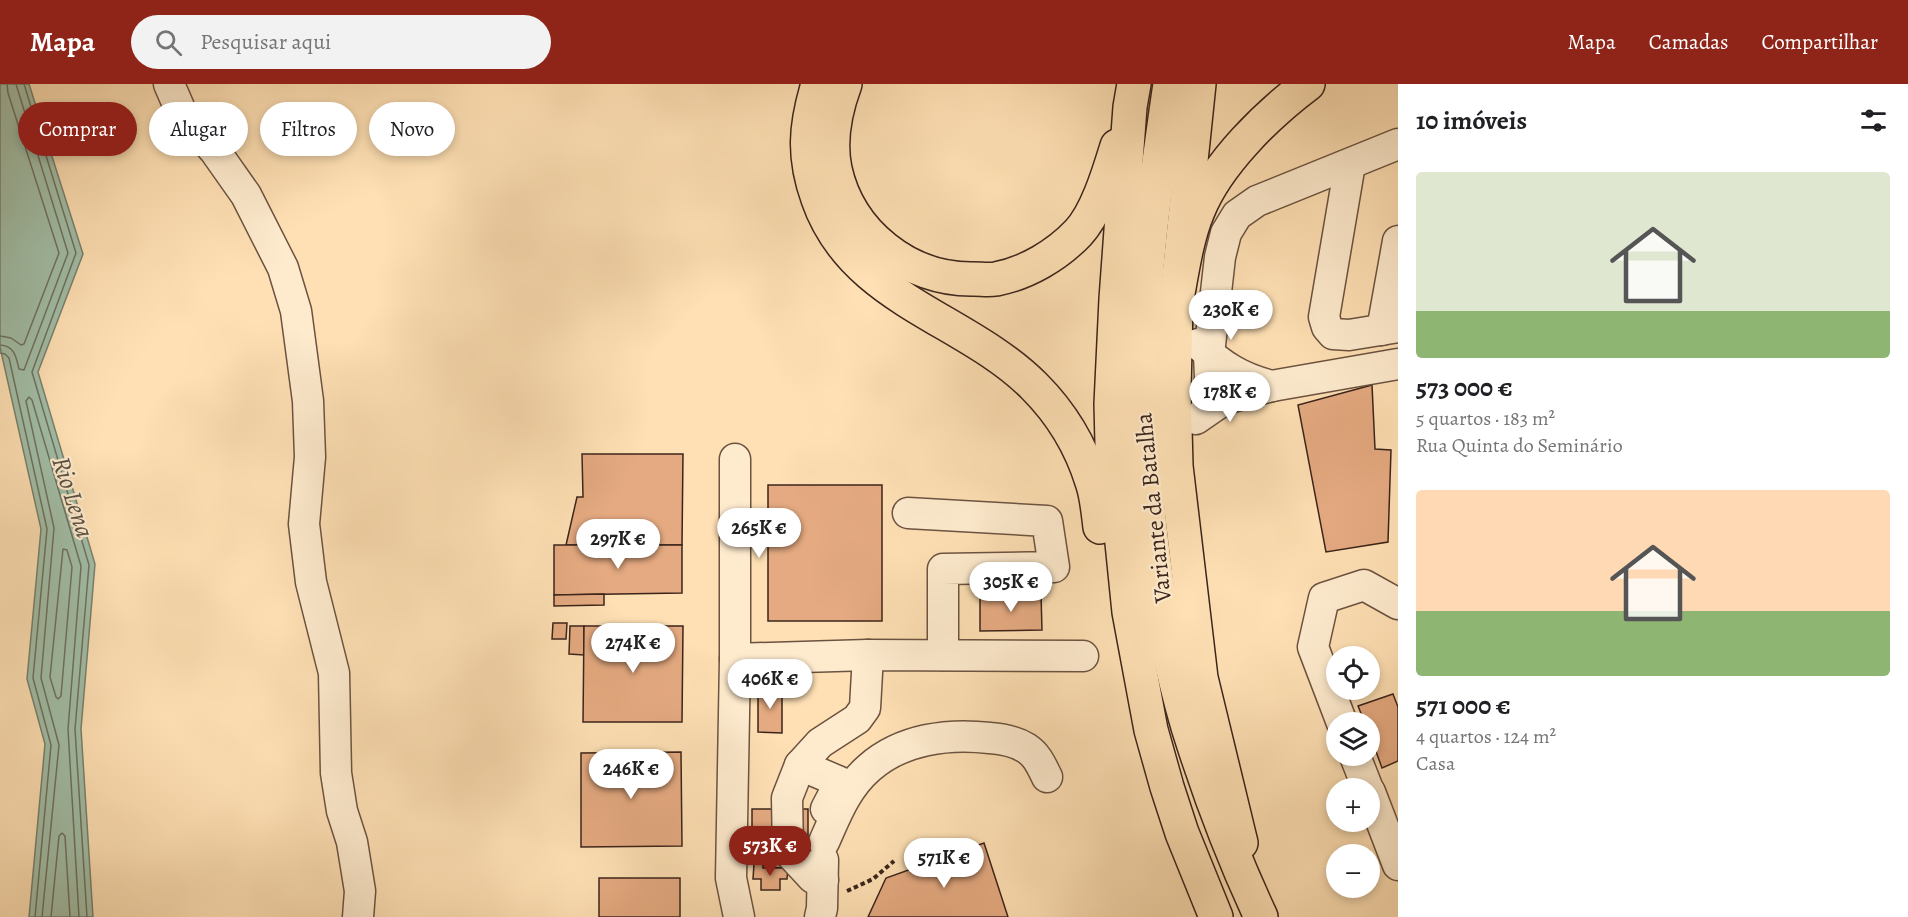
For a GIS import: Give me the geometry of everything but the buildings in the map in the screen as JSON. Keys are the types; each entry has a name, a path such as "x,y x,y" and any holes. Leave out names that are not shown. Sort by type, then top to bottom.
{"main road":[{"path":"818,84 808,123 806,146 813,186 831,228 860,266 878,282 1015,369 1033,385 1053,409 1077,443 1093,483 1110,574 1128,612"},
{"path":"845,84 834,123 832,146 835,169 844,196 871,236 887,252 906,264 958,279 995,279 1030,268 1058,251 1080,231 1095,207 1132,95"},
{"name":"Variante da Batalha","path":"1170,84 1154,212 1143,330 1143,398 1153,550 1166,633 1188,726 1217,813 1260,915"},
{"path":"1199,84 1175,313 1176,447 1184,546 1201,678 1260,915"},
{"path":"1175,313 1190,235 1198,210 1210,187 1238,150 1271,116 1308,84"},
{"name":"Variante da Batalha","path":"1132,95 1113,344 1111,404 1112,444 1128,612 1151,730 1167,787 1182,833 1216,917"}],"street":[{"path":"169,84 182,114 215,151 246,195 283,268 296,311 309,401 310,457 304,524 311,582 334,673 336,773 342,811 352,842 360,891 358,917"},
{"path":"1206,411 1210,378 1209,354 1220,257 1226,232 1237,215 1257,201 1398,144"},
{"path":"1350,164 1324,317 1327,327 1333,334 1349,335 1390,329 1398,241"},
{"path":"1175,313 1209,354 1250,381 1272,386"},
{"path":"1176,447 1188,426 1225,399 1272,386 1398,364"},
{"path":"735,459 735,659 731,878 739,917"},
{"path":"908,513 1047,521 1054,567 943,569 943,655"},
{"path":"1338,712 1312,647 1324,598 1364,585 1398,604"},
{"path":"735,659 868,655 1083,656"},
{"path":"824,903 813,878 788,851 787,798 800,765 820,743 857,719 865,708 868,655"},
{"path":"824,842 844,798 862,774 883,758 923,740 950,736 976,736 1015,742 1027,748 1039,760 1047,777"},
{"path":"800,765 840,782 827,805 824,819 824,903"},
{"path":"1380,819 1398,865"}],"path":[{"path":"824,903 873,879 894,861"}],"water":[{"name":"Rio Lena","path":"0,84 29,84 35,102 18,102 18,156 52,156 83,254 38,372 95,564 81,729 93,917 29,917 45,744 27,679 41,529 0,347"}]}
